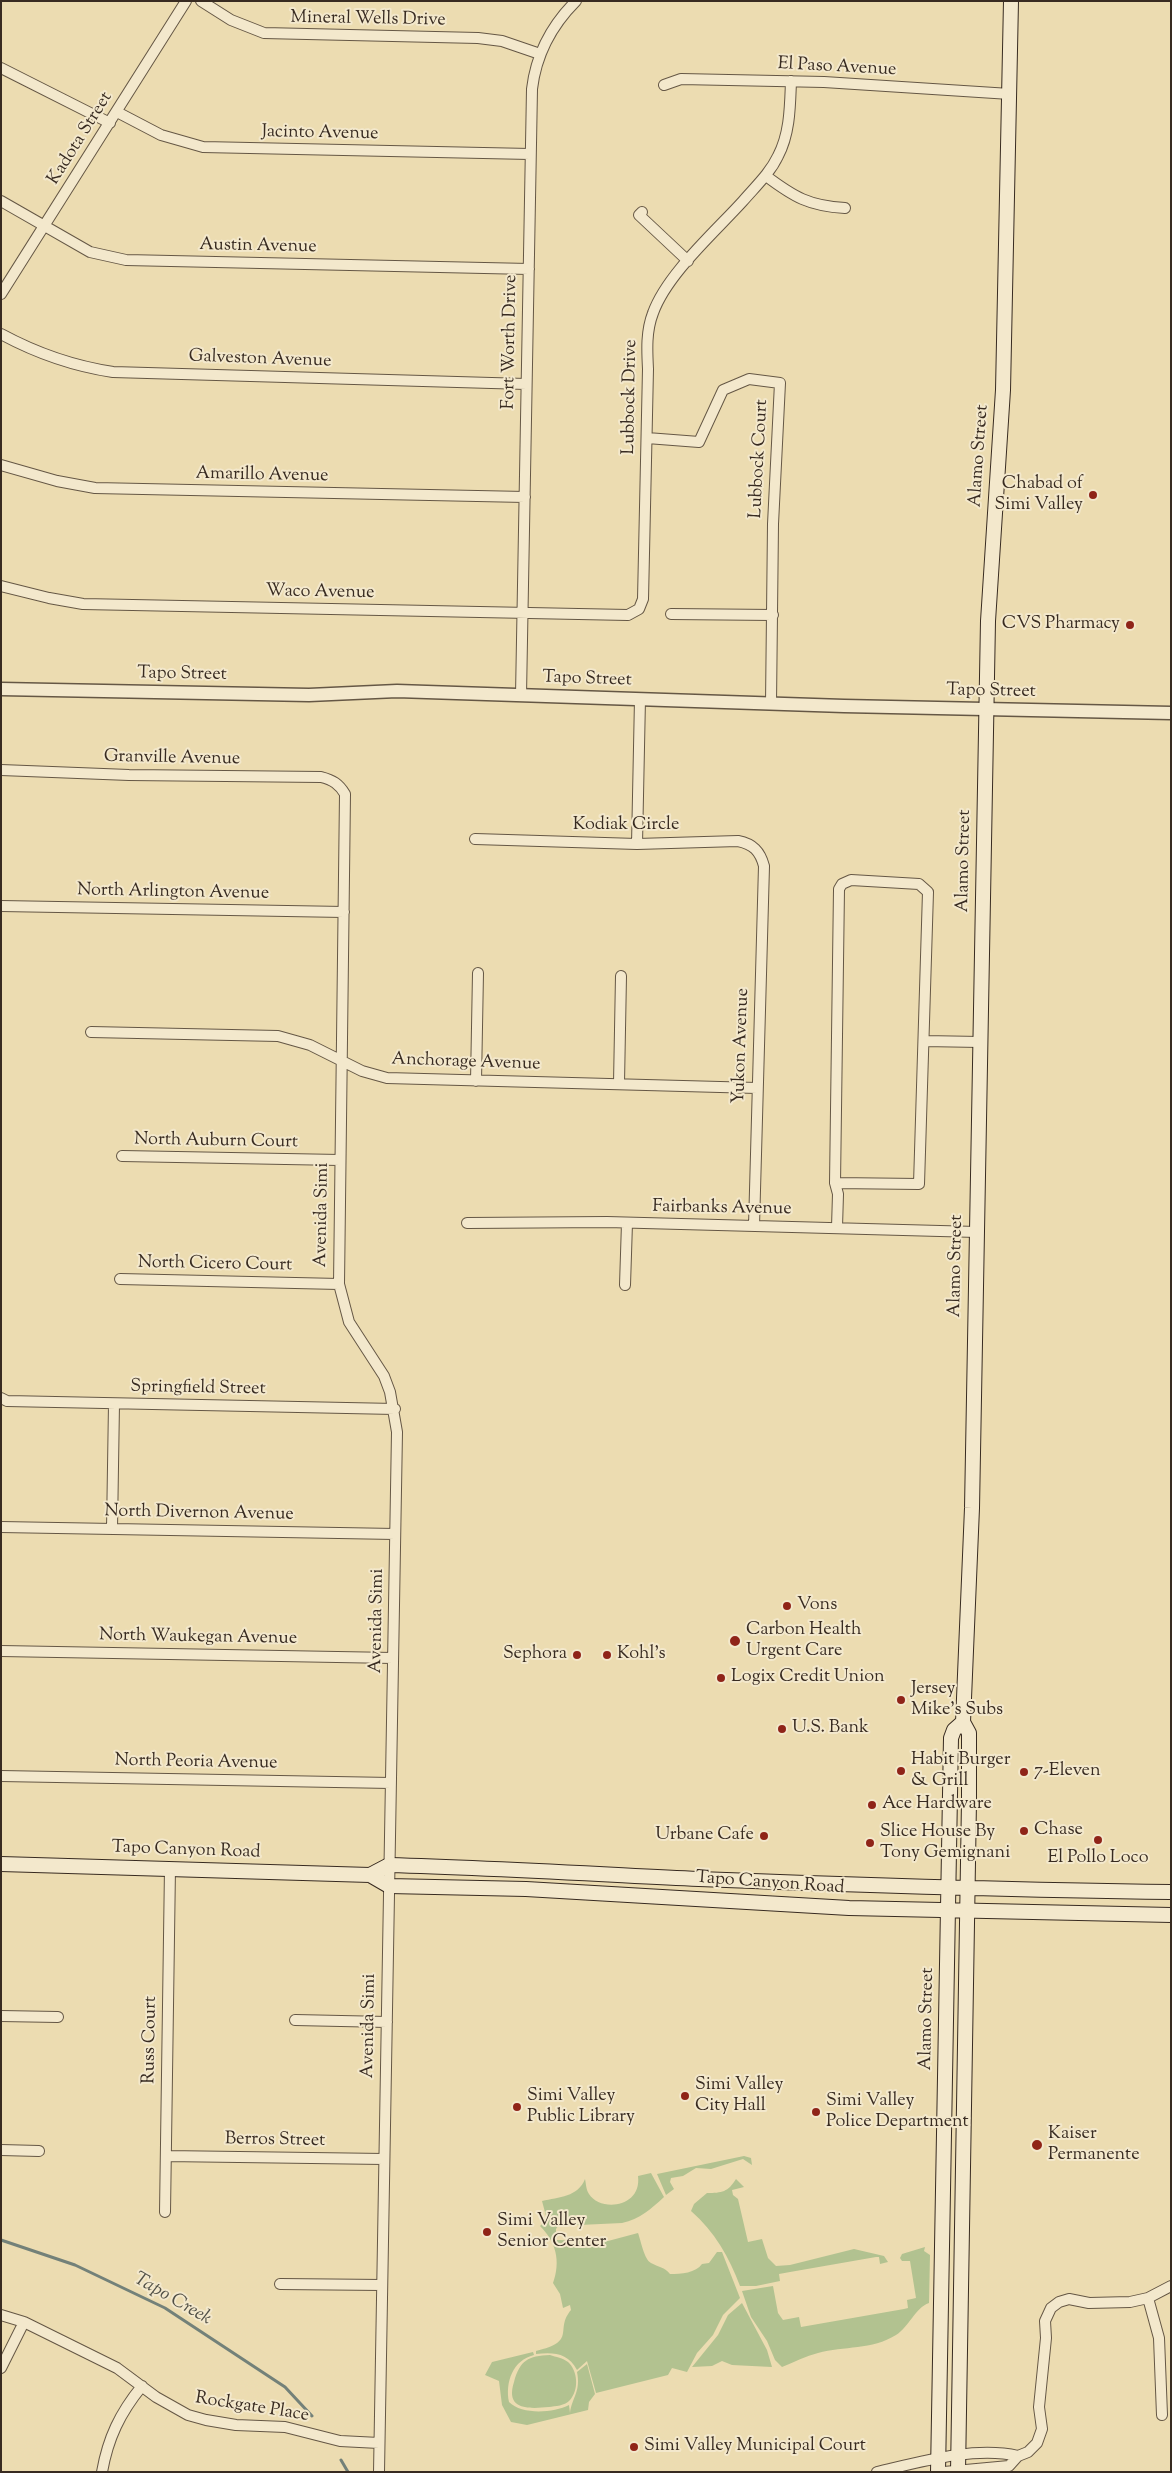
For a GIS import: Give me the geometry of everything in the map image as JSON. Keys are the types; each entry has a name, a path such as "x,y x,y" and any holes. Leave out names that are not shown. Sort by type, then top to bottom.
{"main road":[{"name":"Alamo Street","path":"954,2467 968,1889 969,1733 963,1722 972,1508 988,621 1003,390 1011,1"},
{"name":"Alamo Street","path":"938,2465 951,1738 954,1730 963,1722"},
{"name":"Tapo Canyon Road","path":"1,1864 370,1875 389,1886 526,1889 849,1908 1171,1915"},
{"name":"Tapo Canyon Road","path":"370,1875 389,1865 528,1869 968,1889 1171,1892"}],"street":[{"name":"Kadota Street","path":"1,294 118,112 186,1"},
{"name":"Mineral Wells Drive","path":"201,1 231,20 264,33 478,38 502,42 540,54"},
{"name":"Fort Worth Drive","path":"521,695 532,89 540,54 552,30 576,1"},
{"path":"1,68 110,123"},
{"name":"El Paso Avenue","path":"664,85 681,79 790,81 1010,94"},
{"name":"Lubbock Drive","path":"638,609 643,599 648,334 653,313 660,296 688,261 766,176 779,155 787,134 790,81"},
{"name":"Jacinto Avenue","path":"118,112 161,135 203,147 530,154"},
{"path":"766,176 790,194 805,202 823,207 845,208"},
{"name":"Austin Avenue","path":"1,201 90,252 126,260 529,269"},
{"path":"642,212 638,215 688,261"},
{"name":"Galveston Avenue","path":"1,334 47,356 81,367 113,372 526,384"},
{"name":"Lubbock Court","path":"647,438 699,442 723,390 749,379 780,383 772,524 773,615 771,703"},
{"name":"Amarillo Avenue","path":"1,465 57,481 95,488 525,497"},
{"name":"Waco Avenue","path":"1,586 83,604 628,615 638,609"},
{"path":"671,614 773,615"},
{"name":"Tapo Street","path":"1,689 309,695 397,691 986,709 1171,712"},
{"path":"637,844 640,699"},
{"name":"Granville Avenue","path":"1,770 129,775 321,778 332,780 340,786"},
{"name":"Avenida Simi","path":"340,786 345,794 346,803 339,1284 349,1322 384,1376 395,1408 397,1432 379,2472"},
{"name":"Kodiak Circle","path":"475,839 637,844 738,841 756,848 764,866"},
{"name":"Yukon Avenue","path":"754,1226 764,866"},
{"path":"835,1183 919,1184 928,892 919,884 851,880 842,884 839,889 835,1183 838,1194 837,1227"},
{"name":"North Arlington Avenue","path":"1,906 344,912"},
{"path":"476,1080 478,973"},
{"path":"619,1083 621,976"},
{"name":"Anchorage Avenue","path":"91,1032 278,1036 310,1045 362,1071 387,1078 757,1088"},
{"path":"924,1041 980,1042"},
{"name":"North Auburn Court","path":"122,1156 340,1160"},
{"name":"Fairbanks Avenue","path":"467,1223 627,1223 977,1232"},
{"path":"625,1285 627,1223"},
{"name":"North Cicero Court","path":"120,1279 339,1284"},
{"name":"Springfield Street","path":"1,1398 7,1401 114,1404 395,1408"},
{"path":"112,1529 114,1404"},
{"name":"North Divernon Avenue","path":"1,1527 396,1534"},
{"name":"North Waukegan Avenue","path":"1,1651 393,1658"},
{"name":"North Peoria Avenue","path":"1,1776 391,1783"},
{"name":"Russ Court","path":"165,2212 170,1868"},
{"path":"1,2016 58,2017"},
{"path":"295,2020 387,2022"},
{"path":"1,2150 39,2151"},
{"name":"Berros Street","path":"166,2156 384,2160"},
{"path":"280,2284 382,2285"},
{"path":"878,2472 938,2465 954,2467 1009,2466 1018,2456 1028,2452 1037,2443 1042,2429 1039,2407 1046,2338 1045,2321 1051,2308 1059,2302 1069,2299 1112,2304 1148,2298 1171,2286"},
{"path":"1148,2298 1159,2338 1162,2416"},
{"name":"Rockgate Place","path":"1,2315 24,2322 117,2368 172,2407 206,2420 236,2425 285,2427 340,2441 379,2443"},
{"path":"1,2368 24,2322"},
{"path":"102,2472 112,2433 120,2415 142,2386"}],"green space":[{"path":"744,2156 751,2158 752,2165 743,2159 711,2169 696,2168 683,2176 671,2178 670,2182 674,2189 666,2195 657,2174"},
{"path":"651,2173 664,2197 645,2213 622,2223 558,2226 556,2229 556,2240 608,2241 638,2233 649,2261 664,2268 670,2274 692,2271 702,2264 709,2263 717,2252 722,2252 740,2298 723,2315 713,2335 697,2353 687,2372 672,2368 668,2375 596,2393 587,2361 577,2370 569,2360 560,2355 549,2353 536,2354 536,2351 549,2347 561,2339 566,2317 571,2310 570,2305 563,2308 560,2294 553,2283 557,2267 556,2252 550,2239 540,2226 549,2217 546,2216 542,2201 573,2193 582,2185 585,2179 588,2192 594,2200 610,2205 619,2204 627,2201 634,2195 638,2176"},
{"path":"736,2179 744,2187 732,2190 733,2195 738,2199 748,2242 762,2239 768,2258 776,2266 790,2265 854,2249 884,2256 888,2262 880,2264 879,2257 876,2257 779,2274 780,2281 756,2286 740,2286 720,2245 700,2219 691,2211 694,2204 707,2193 724,2191"},
{"path":"925,2247 924,2251 930,2255 929,2303 920,2309 901,2332 877,2343 818,2353 782,2367 775,2360 767,2341 751,2317 742,2291 773,2286 778,2313 783,2320 799,2317 801,2327 904,2309 908,2308 907,2300 916,2298 910,2261 902,2261 900,2258 902,2254"},
{"path":"742,2303 767,2350 772,2367 732,2365 722,2361 712,2366 692,2367 718,2335 728,2315"},
{"path":"533,2352 534,2355 521,2362 512,2373 508,2387 509,2402 529,2411 555,2410 569,2405 570,2413 578,2385 577,2372 587,2364 595,2394 589,2402 588,2410 527,2425 511,2422 502,2405 499,2381 485,2375 492,2362"},
{"path":"550,2355 568,2362 574,2370 576,2386 573,2396 570,2400 560,2405 541,2408 520,2406 513,2398 512,2391 519,2369 522,2364 531,2358"}],"waterway":[{"name":"Tapo Creek","path":"1,2240 75,2265 165,2308 285,2387 312,2416"},
{"name":"Tapo Creek","path":"341,2460 348,2472"}],"place":[{"name":"Chabad of Simi Valley","path":"1093,495"},
{"name":"CVS Pharmacy","path":"1130,625"},
{"name":"Vons","path":"787,1606"},
{"name":"Carbon Health Urgent Care","path":"735,1641"},
{"name":"Sephora","path":"577,1655"},
{"name":"Kohl's","path":"607,1655"},
{"name":"Logix Credit Union","path":"721,1678"},
{"name":"Jersey Mike's Subs","path":"901,1700"},
{"name":"U.S. Bank","path":"782,1729"},
{"name":"Habit Burger & Grill","path":"901,1771"},
{"name":"7-Eleven","path":"1024,1772"},
{"name":"Ace Hardware","path":"872,1805"},
{"name":"Chase","path":"1024,1831"},
{"name":"Urbane Cafe","path":"764,1836"},
{"name":"El Pollo Loco","path":"1098,1840"},
{"name":"Slice House By Tony Gemignani","path":"870,1843"},
{"name":"Simi Valley City Hall","path":"685,2096"},
{"name":"Simi Valley Public Library","path":"517,2107"},
{"name":"Simi Valley Police Department","path":"816,2112"},
{"name":"Kaiser Permanente","path":"1037,2145"},
{"name":"Simi Valley Senior Center","path":"487,2232"},
{"name":"Simi Valley Municipal Court","path":"634,2447"}]}
